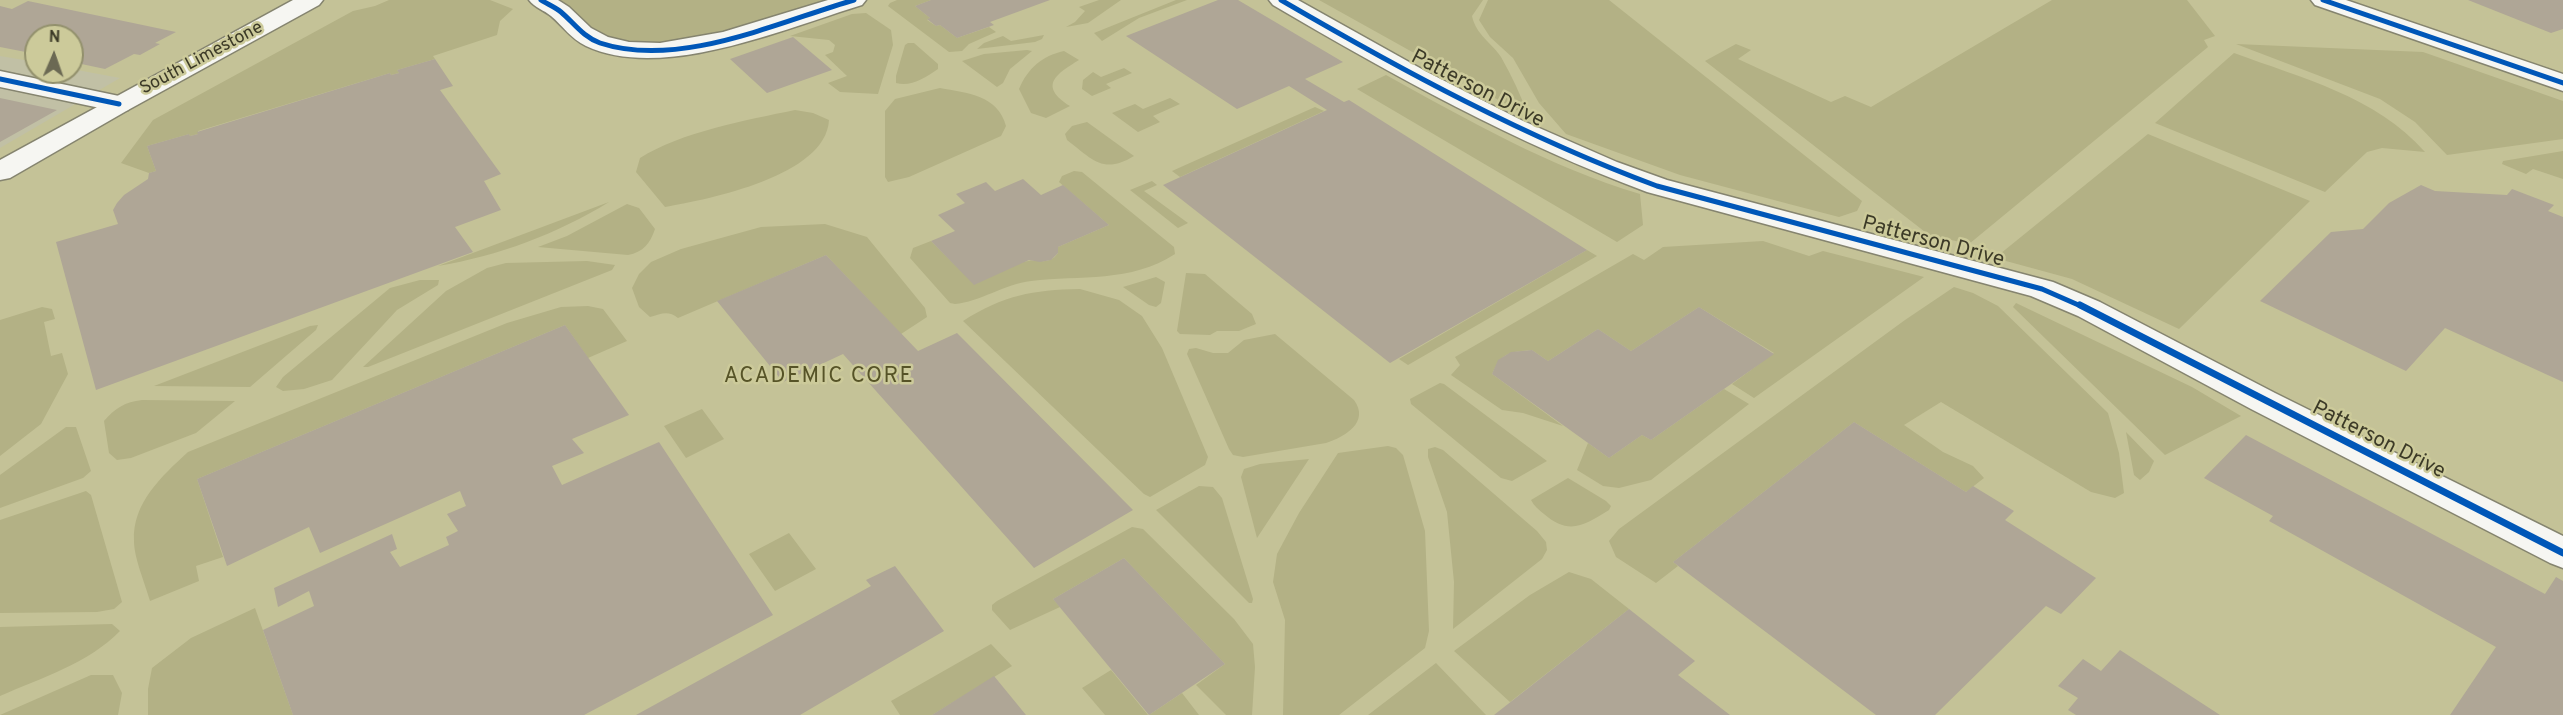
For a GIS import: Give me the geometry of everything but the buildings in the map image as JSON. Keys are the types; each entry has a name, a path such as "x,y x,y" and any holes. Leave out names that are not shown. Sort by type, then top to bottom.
{"street":[{"name":"South Limestone","path":"0,172 119,104 311,0"},
{"path":"541,0 559,10 576,29 599,42 629,50 701,45 854,0"},
{"name":"Patterson Drive","path":"1281,0 1423,82 1546,144 1598,166 1657,186 2042,289 2089,309 2263,402 2563,553"},
{"path":"2323,0 2563,83"},
{"path":"0,79 119,104"}],"shaded area":[{"path":"0,0 2563,0 2563,715 0,715 0,148 120,78 84,71 84,24 24,24 24,60 0,56"},
{"path":"389,0 490,0 513,9 500,21 497,35 433,56 435,59 397,70 399,73 391,75 390,73 198,131 198,134 190,136 189,134 147,146 156,171 149,173 121,163 153,120 353,11"},
{"path":"559,0 827,0 706,36 641,43 612,39 588,29 577,14"},
{"path":"897,0 931,0 915,6 930,18 927,20 936,26 940,25 957,38 989,27 996,32 969,44 962,51 949,52 888,6"},
{"path":"1099,0 1121,0 1088,23 1066,27 1075,22 1085,11 1079,7"},
{"path":"1176,0 1187,0 1139,18 1102,41 1094,33"},
{"path":"1319,0 1483,0 1472,16 1474,23 1501,57 1529,117"},
{"path":"1488,0 1609,0 1862,201 1857,211 1839,217 1789,204 1680,175 1566,134 1539,103 1513,58 1490,37 1479,20"},
{"path":"2052,0 2187,0 2215,36 2204,40 2208,47 1969,244 1929,235 1705,61 1736,44 1751,50 1738,59 1831,102 1845,96 1871,107"},
{"path":"866,13 891,30 893,45 878,94 840,92 828,83 847,76 825,55 833,52 835,45 829,40 790,36 852,14"},
{"path":"1044,35 1042,39 1035,42 977,49 984,43 1003,36 1011,41"},
{"path":"914,43 938,64 938,69 912,83 896,83 905,45"},
{"path":"2236,44 2423,52 2563,101 2563,139 2447,155 2415,122 2380,99"},
{"path":"1032,51 1010,69 1003,83 997,87 962,61 984,54"},
{"path":"1064,51 1079,60 1058,75 1053,86 1060,99 1070,106 1046,118 1031,113 1019,89 1031,69 1049,56"},
{"path":"2234,53 2311,81 2361,103 2384,116 2425,152 2382,148 2367,152 2325,192 2155,123"},
{"path":"1124,68 1132,73 1106,84 1111,88 1092,96 1082,89 1083,80 1093,72 1101,77"},
{"path":"1386,75 1541,156 1606,183 1640,194 1643,225 1617,242 1357,89"},
{"path":"940,88 971,94 989,102 1002,116 1006,126 1001,136 909,177 888,182 885,177 885,111 895,99"},
{"path":"1170,98 1180,104 1153,116 1160,122 1138,132 1112,113 1135,104 1143,109"},
{"path":"1315,107 1324,111 1180,177 1172,171"},
{"path":"795,110 813,113 829,120 823,139 808,156 788,170 763,182 709,198 665,207 636,172 640,158 675,141 715,128"},
{"path":"1087,122 1134,156 1123,162 1106,164 1091,158 1067,140 1065,134 1072,126"},
{"path":"2148,134 2310,201 2179,329 2072,279 1995,258"},
{"path":"2563,151 2563,179 2533,169 2526,174 2502,164 2503,161"},
{"path":"1074,171 1082,172 1174,247 1175,254 1141,270 1105,276 1031,281 955,304 950,303 910,258 913,248 931,241 974,284 1023,262 1044,261 1055,257 1058,247 1109,225 1059,182 1062,176"},
{"path":"1152,181 1157,185 1144,191 1188,223 1178,228 1130,190"},
{"path":"609,202 548,234 505,250 438,266"},
{"path":"627,204 639,208 655,229 651,239 638,252 628,255 538,247 567,236"},
{"path":"825,224 867,237 925,308 927,317 901,334 826,255 678,318 668,313 650,317 639,307 632,288 639,274 651,262 681,249 761,227"},
{"path":"1763,241 1809,256 1823,251 1924,277 1754,398 1732,384 1774,353 1699,307 1631,351 1598,329 1548,361 1532,350 1507,354 1503,357 1492,374 1563,426 1523,413 1502,410 1451,375 1460,365 1455,357 1633,254 1644,260 1663,247"},
{"path":"1587,250 1597,256 1408,365 1399,359"},
{"path":"587,261 615,265 612,270 368,367 363,367 446,291 487,268 506,263"},
{"path":"1186,273 1205,274 1252,314 1256,324 1239,331 1217,331 1210,335 1180,334 1177,331"},
{"path":"1156,277 1165,282 1161,303 1156,307 1149,305 1123,287"},
{"path":"420,280 439,280 438,285 397,310 332,380 304,389 283,391 276,387 283,377 390,288"},
{"path":"1954,287 1973,293 1998,306 2108,413 2119,453 2124,493 2115,498 2091,492 1941,402 1904,425 1943,452 1973,466 1984,478 1966,492 1854,422 1673,562 1678,566 1656,583 1616,557 1609,541 1619,529 1905,320"},
{"path":"1080,289 1119,300 1142,316 1162,348 1208,457 1205,465 1150,497 1144,494 963,321 992,305 1019,296"},
{"path":"2016,303 2192,387 2241,416 2165,455 2013,307"},
{"path":"588,306 603,309 627,341 588,358 565,325 197,479 223,557 196,566 199,581 150,601 134,548 138,514 150,491 188,452 507,323 561,307"},
{"path":"42,307 52,309 55,319 44,322 51,356 62,353 68,374 41,424 0,456 0,320"},
{"path":"318,325 316,330 250,387 154,386 310,326"},
{"path":"1275,334 1354,400 1359,415 1357,422 1347,433 1326,443 1243,457 1233,455 1187,354 1189,349 1196,348 1213,353 1228,353 1244,340"},
{"path":"1440,383 1547,461 1512,481 1501,478 1411,404 1410,399"},
{"path":"1724,389 1749,404 1651,480 1619,488 1603,486 1577,470 1588,443 1609,458 1642,435 1651,440"},
{"path":"142,400 235,401 196,433 131,458 117,460 109,453 104,421 121,406"},
{"path":"702,409 724,439 686,458 664,426"},
{"path":"66,427 76,427 91,471 83,478 0,508 0,475"},
{"path":"2126,432 2154,461 2149,472 2140,480 2134,475"},
{"path":"1388,446 1396,448 1403,455 1425,531 1429,631 1425,648 1339,715 1283,715 1285,620 1273,582 1277,554 1299,513 1338,453"},
{"path":"1435,447 1443,450 1537,531 1546,542 1547,550 1542,559 1453,629 1454,582 1447,512 1428,457 1428,449"},
{"path":"1309,459 1257,538 1241,477 1244,469 1260,464"},
{"path":"1568,478 1606,501 1611,506 1609,510 1577,526 1561,525 1540,511 1531,500"},
{"path":"1199,486 1213,487 1222,498 1253,599 1252,603 1249,603 1156,510"},
{"path":"86,491 91,495 122,602 114,609 97,612 0,613 0,520"},
{"path":"1132,527 1143,529 1234,619 1253,644 1255,667 1252,715 1226,715 1196,685 1225,664 1124,558 1053,599 1060,607 1010,630 992,610 992,605 997,601"},
{"path":"789,533 816,569 775,591 749,554"},
{"path":"1569,572 1591,579 1629,609 1510,702 1454,651 1530,595"},
{"path":"255,608 293,715 148,715 148,689 152,668 191,638"},
{"path":"112,624 120,631 94,652 64,669 0,696 0,627"},
{"path":"991,644 1012,666 932,715 900,715 891,701"},
{"path":"1436,663 1486,715 1368,715"},
{"path":"1111,670 1148,715 1105,715 1082,688"},
{"path":"91,675 113,675 122,693 118,715 0,715"},
{"path":"1182,693 1199,715 1149,715"}],"cycle path":[{"path":"541,0 561,12 583,34 593,40 629,50 660,50 727,39 854,0"},
{"path":"1281,0 1372,53 1464,102 1511,126 1607,168 1657,186 2042,289 2089,309 2263,401 2563,553"},
{"path":"2323,0 2563,83"},
{"path":"0,79 119,104"}],"district":[{"name":"ACADEMIC CORE","path":"819,378"}]}
